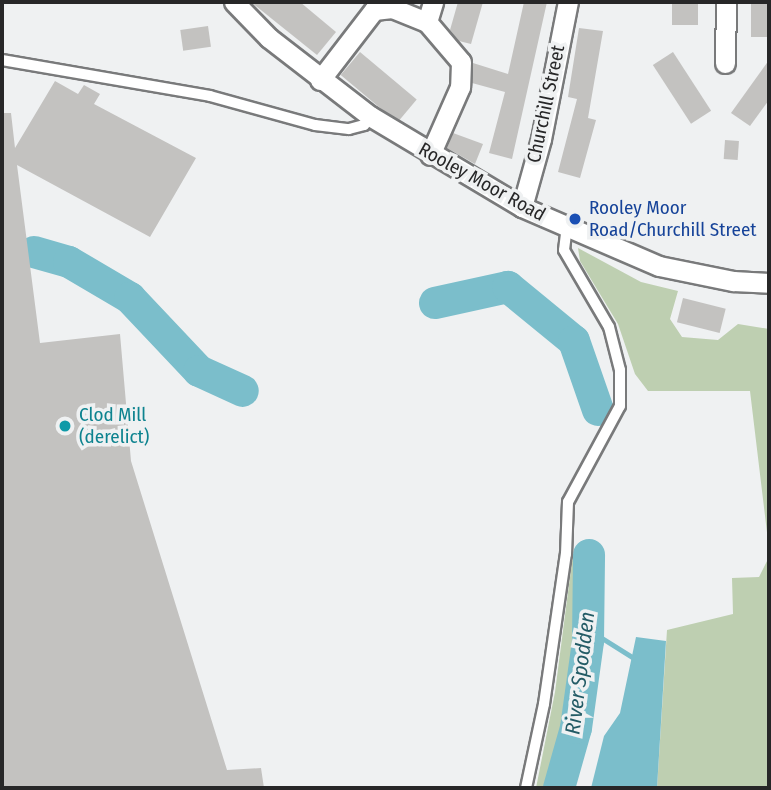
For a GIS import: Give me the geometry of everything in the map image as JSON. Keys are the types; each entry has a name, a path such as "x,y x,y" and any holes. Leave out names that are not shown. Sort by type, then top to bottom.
{"street":[{"name":"Rooley Moor Road","path":"234,2 269,38 370,116 430,155 522,206 659,266 733,281 769,283"},
{"path":"427,22 433,2"},
{"name":"Churchill Street","path":"522,206 541,139 568,2"},
{"path":"724,64 726,2"},
{"path":"320,79 374,10 392,8 427,22 461,62 460,88 430,155"}],"lane":[{"path":"4,63 210,96 315,125 349,129 364,125 370,116"},
{"path":"526,788 544,704 566,554 568,502 620,406 620,370 609,327 564,250 567,227"}],"green space":[{"path":"578,248 641,282 678,291 670,319 682,337 718,340 738,324 769,329 769,549 750,391 648,391 635,374 618,324 580,261"},
{"path":"573,554 585,555 580,638 551,788 536,788 555,692"},
{"path":"769,557 769,788 657,788 667,630 733,614 732,578 759,577"}],"water":[{"path":"636,637 666,641 657,788 591,788 604,736 620,713"}],"building":[{"path":"251,2 300,2 336,32 317,55"},
{"path":"458,2 483,2 471,44 459,41 450,30"},
{"path":"524,2 547,2 512,159 489,153 505,92 472,83 473,63 508,74"},
{"path":"672,2 698,2 698,25 672,25"},
{"path":"751,2 769,2 769,37 751,37"},
{"path":"208,26 211,47 183,51 180,30"},
{"path":"579,28 603,31 588,118 596,120 580,178 558,172 577,99 568,97"},
{"path":"360,52 417,100 397,123 341,75"},
{"path":"673,52 711,111 691,124 653,65"},
{"path":"769,60 769,100 750,126 731,113"},
{"name":"Clod Mill (derelict)","path":"55,81 78,94 84,85 100,94 94,104 196,158 150,237 17,165 40,343 120,334 131,461 227,770 261,768 264,788 2,788 2,113 11,113 15,148"},
{"path":"453,133 483,144 475,164 447,148"},
{"path":"725,140 739,141 738,160 724,159"},
{"path":"683,298 726,309 720,333 677,322"}],"waterway":[{"name":"River Spodden","path":"34,252 69,262 130,298 199,371 243,391"},
{"name":"River Spodden","path":"435,303 508,287 574,341 598,410"},
{"name":"River Spodden","path":"559,788 576,728 588,641 589,555"},
{"path":"589,630 632,657"}],"place":[{"name":"Rooley Moor Road/Churchill Street","path":"575,219"},
{"name":"Clod Mill (derelict)","path":"65,426"}]}
